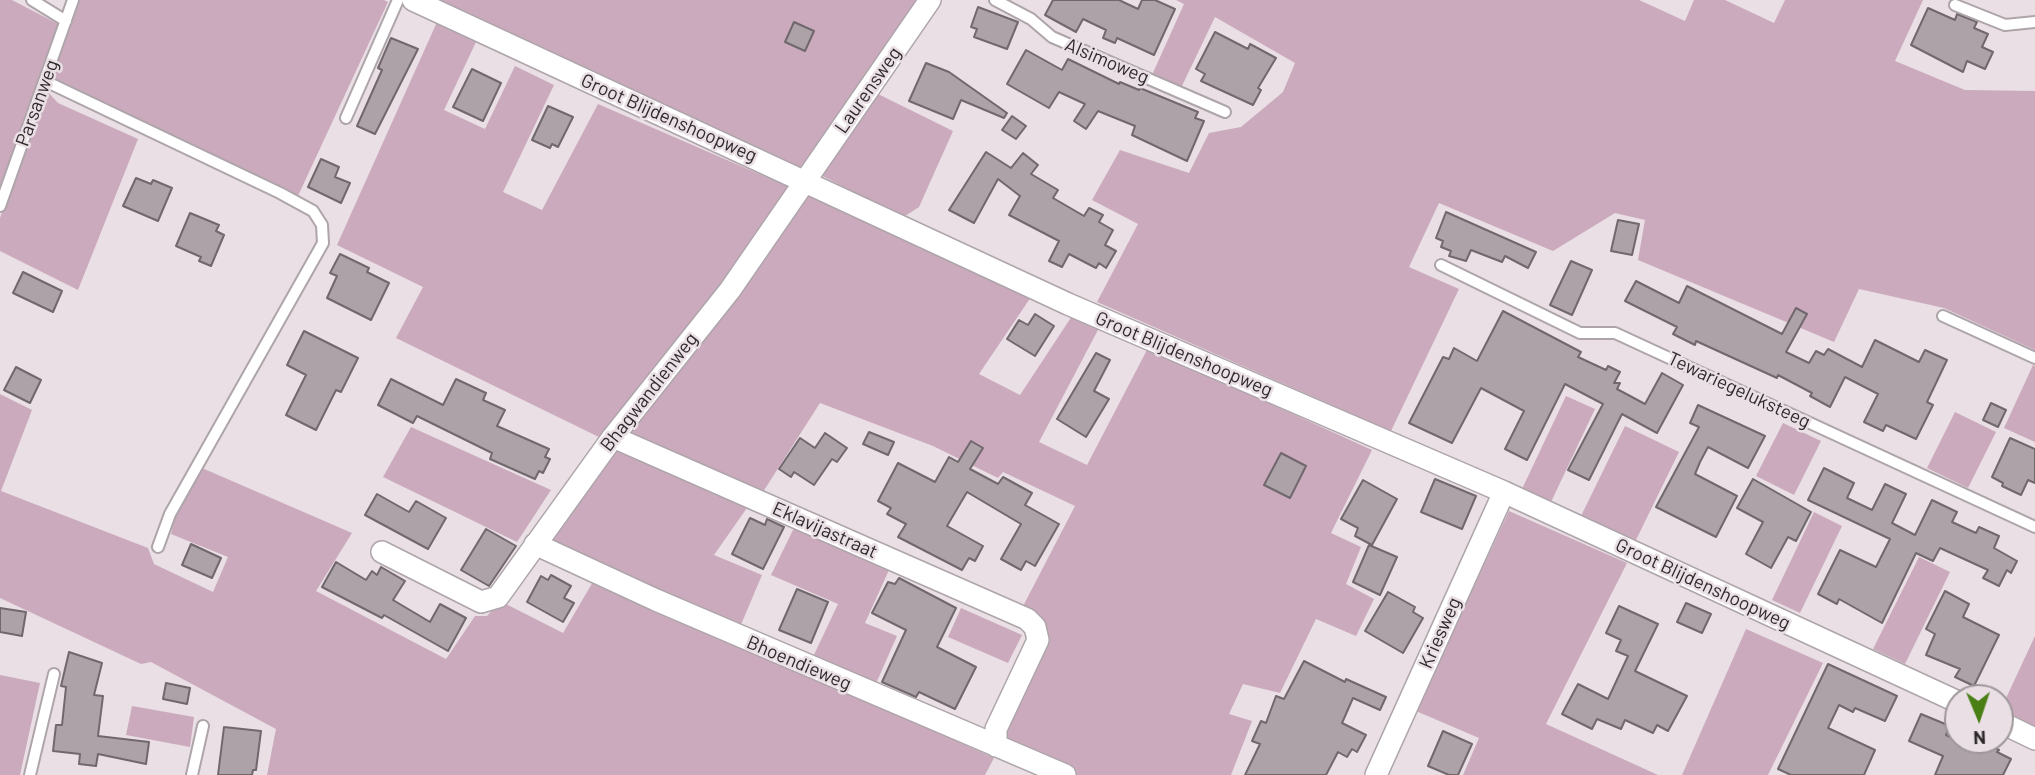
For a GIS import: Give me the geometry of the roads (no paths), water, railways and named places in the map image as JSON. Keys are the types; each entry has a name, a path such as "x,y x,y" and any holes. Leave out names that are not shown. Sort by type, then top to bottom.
{"street":[{"name":"Groot Blijdenshoopweg","path":"413,0 808,181 1068,304 1504,492 1944,696"},
{"name":"Laurensweg","path":"808,181 930,0"},
{"name":"Bhagwandienweg","path":"382,552 481,602 498,597 613,437 730,290 808,181"},
{"name":"Eklavijastraat","path":"613,437 1027,619 1035,627 1038,640 996,729 996,746"},
{"name":"Kriesweg","path":"1376,775 1504,492"},
{"name":"Bhoendieweg","path":"535,544 656,600 1065,775"},
{"path":"2014,729 2035,739"}],"lane":[{"path":"32,0 66,21"},
{"name":"Parsanweg","path":"0,206 73,0"},
{"path":"346,118 397,0"},
{"name":"Alsimoweg","path":"995,0 1031,19 1052,37 1225,112"},
{"path":"1955,5 2005,25 2035,22"},
{"path":"45,81 280,193 313,211 322,225 323,243 170,514 158,547"},
{"name":"Tewariegeluksteeg","path":"1441,265 1580,333 1615,333 2035,527"},
{"path":"1943,316 2035,358"},
{"path":"30,775 54,674"},
{"path":"192,775 202,726"}]}
